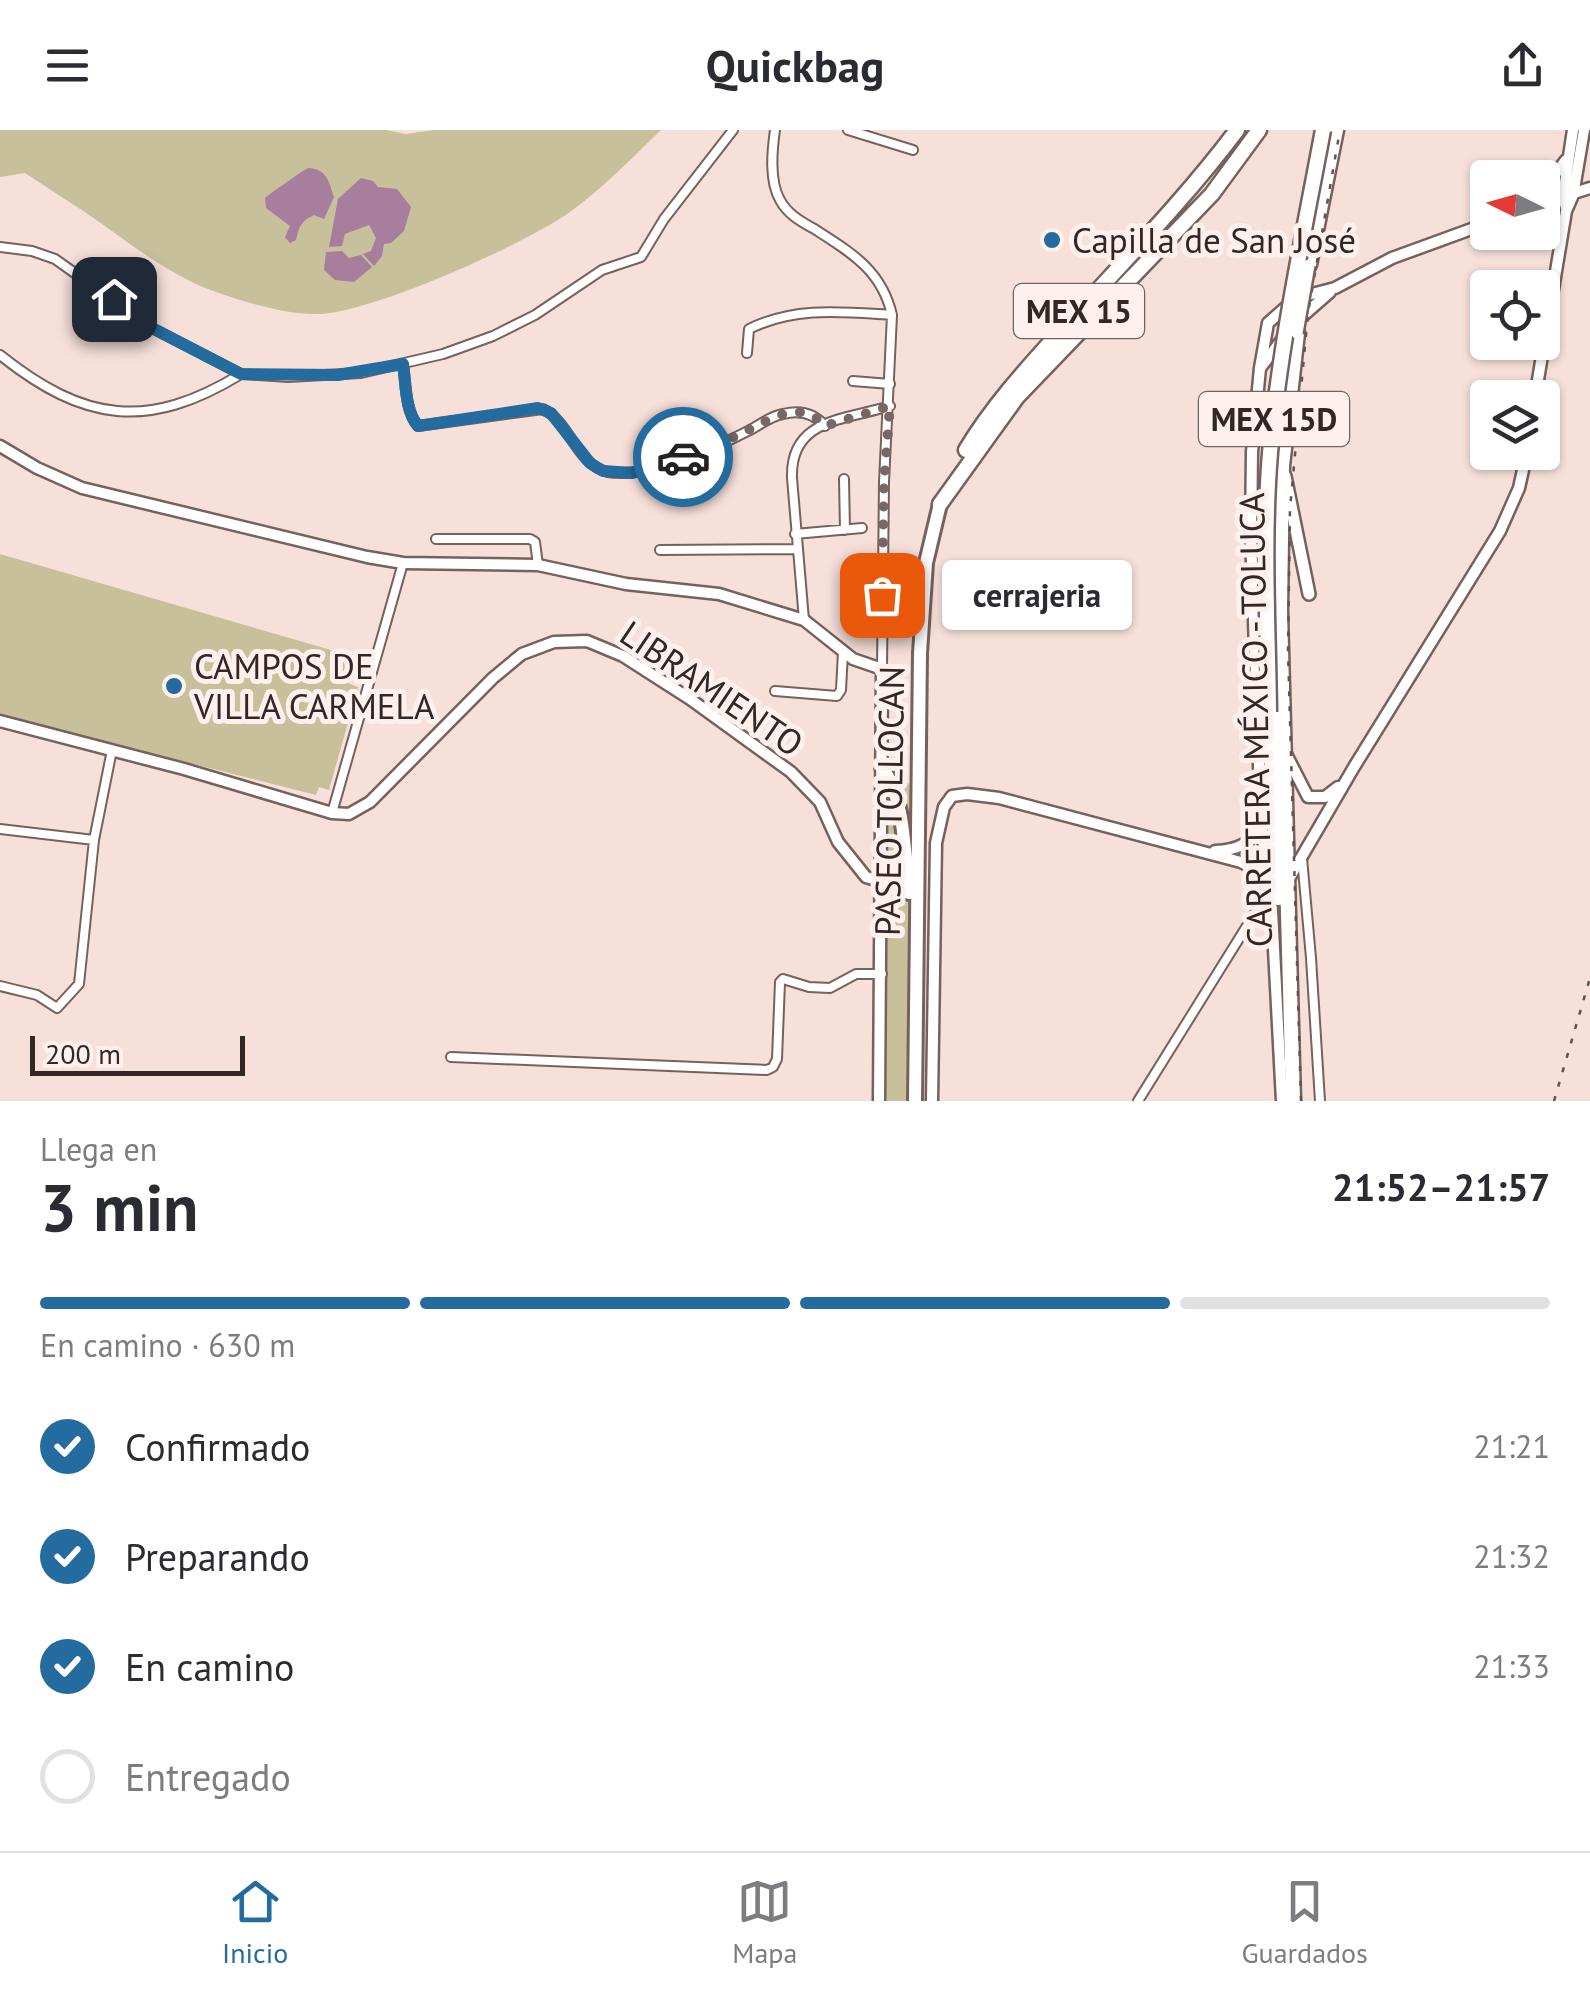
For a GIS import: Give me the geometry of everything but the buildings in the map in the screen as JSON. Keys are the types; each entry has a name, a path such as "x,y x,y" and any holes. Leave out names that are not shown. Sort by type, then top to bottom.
{"highway":[{"name":"MEX 15","path":"940,504 964,454 997,403 1237,130"},
{"path":"940,504 993,426 1026,386 1188,220 1259,130"},
{"name":"MEX 15D","path":"1289,1013 1281,974 1272,792 1266,521 1276,394 1324,130"},
{"name":"CARRETERA MÉXICO - TOLUCA","path":"1309,265 1336,130"},
{"name":"CARRETERA MÉXICO - TOLUCA","path":"1289,1013 1282,466 1297,334"},
{"name":"PASEO TOLLOCAN","path":"915,1101 917,763 923,584 940,504"},
{"path":"882,767 897,800 917,950"},
{"path":"1289,1013 1293,1101"}],"main road":[{"path":"1538,380 1575,152 1574,130"},
{"path":"1560,170 1575,152 1584,130"},
{"path":"1575,152 1590,160"},
{"path":"1560,198 1590,188"},
{"path":"1282,1101 1272,911 1261,822 1251,534 1252,452 1268,323 1292,302 1334,288 1392,258 1470,230"},
{"name":"CARRETERA MÉXICO - TOLUCA","path":"1297,334 1309,265"},
{"path":"1260,368 1304,312 1334,288"},
{"path":"0,446 52,476 98,492 403,562 538,566 626,584 718,594 804,620 843,652 864,665 882,669 879,1101"},
{"path":"1282,466 1309,594"},
{"path":"1286,883 1500,531 1522,470"},
{"name":"LIBRAMIENTO","path":"332,812 349,814 370,802 493,678 522,654 554,642 586,641 623,656 791,772 820,802 838,842 866,877 879,881"},
{"path":"0,721 332,812"},
{"path":"1283,746 1308,797 1326,797 1346,780"},
{"path":"932,1101 936,843 948,800 958,794 999,798 1202,850 1254,868 1268,892"},
{"path":"1202,850 1244,846 1261,822"}],"street":[{"path":"0,247 55,259 152,328 241,374 338,375 403,364 492,336 536,315 602,270 641,257 664,218 733,130"},
{"path":"775,130 774,177 781,202 798,220 859,258 874,273 887,295 892,315 884,482 882,669"},
{"path":"848,130 913,150"},
{"path":"746,353 749,329 760,324 822,310 892,315"},
{"path":"0,354 73,401 102,411 174,406 212,392 241,374"},
{"path":"403,364 409,408 418,426 538,408 556,418 590,463 611,473 632,473 669,462 782,414 809,414 825,426"},
{"path":"853,381 890,384"},
{"path":"804,620 791,460 803,436 890,406"},
{"path":"844,479 844,530"},
{"path":"795,534 862,528"},
{"path":"436,539 530,539 538,566"},
{"path":"660,550 797,548"},
{"path":"332,812 403,562"},
{"path":"775,690 837,696 843,652"},
{"path":"0,986 38,995 56,1008 79,984 94,840 112,750"},
{"path":"0,829 94,840"},
{"path":"1302,858 1320,1101"},
{"path":"1138,1101 1268,892"},
{"path":"451,1057 767,1070 777,1059 783,979 830,988 856,974 882,974"}],"shaded area":[{"path":"0,130 386,130 406,134 434,130 661,130 582,203 548,226 408,290 373,303 317,314 257,305 198,285 160,264 25,173 0,177"},
{"path":"308,168 324,174 334,197 324,219 314,215 306,220 296,240 290,243 285,237 290,226 266,208 265,198"},
{"path":"361,178 378,187 397,189 411,207 404,231 384,244 382,256 374,266 363,254 371,251 376,238 369,225 345,234 342,246 329,247 338,199"},
{"path":"342,251 349,258 361,255 372,267 354,282 335,280 324,270 326,252"},
{"name":"CAMPOS DE VILLA CARMELA","path":"0,554 355,657 348,683 358,687 329,790 319,787 316,795 0,715"},
{"path":"898,783 908,783 913,789 915,929 908,1101 885,1101 888,791"}],"railway":[{"path":"1301,1101 1288,651 1290,509 1308,313 1340,130"},
{"path":"1554,1101 1590,978"}],"way so far":[{"path":"683,457 782,414 809,414 825,426 890,406 882,595"}],"place":[{"name":"Capilla de San José","path":"1052,240"},
{"name":"cerrajeria","path":"882,595"},
{"name":"CAMPOS DE VILLA CARMELA","path":"174,686"}],"route":[{"path":"114,299 152,328 241,374 338,375 403,364 409,408 418,426 538,408 551,413 590,463 603,471 632,473 683,457"}]}
